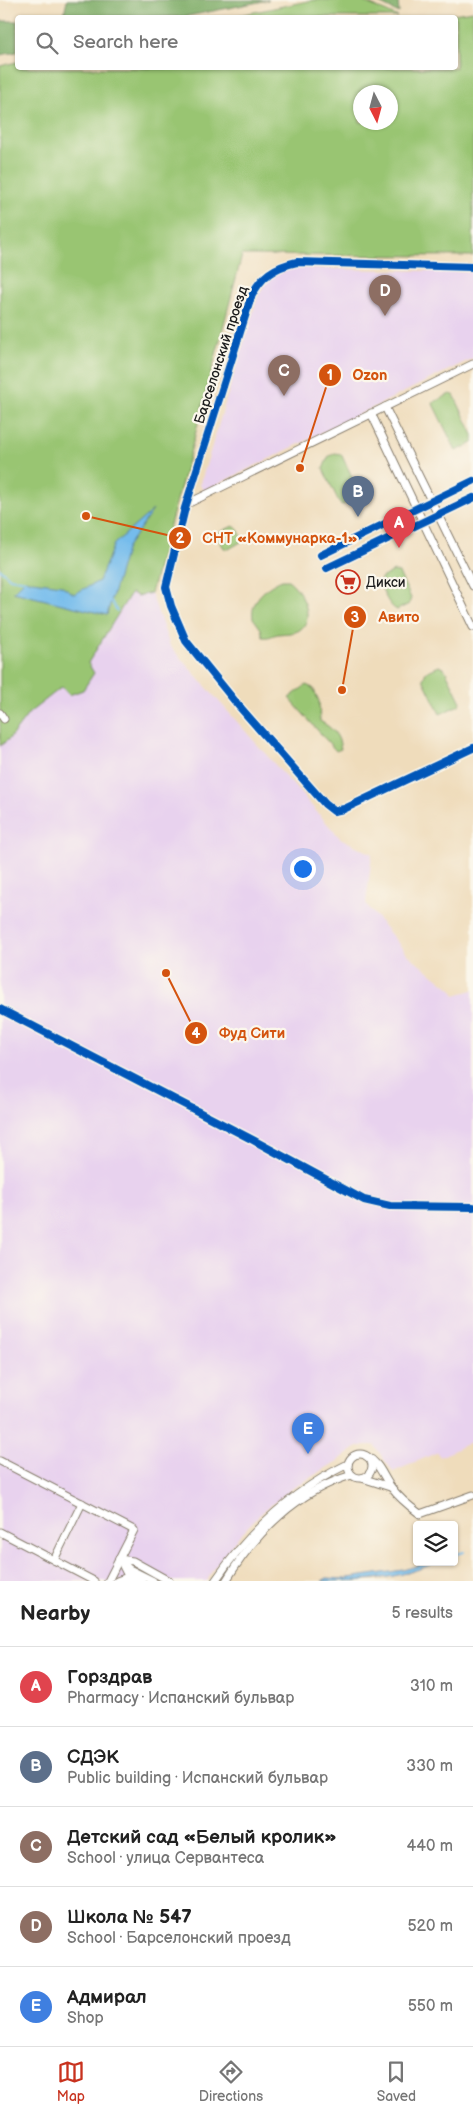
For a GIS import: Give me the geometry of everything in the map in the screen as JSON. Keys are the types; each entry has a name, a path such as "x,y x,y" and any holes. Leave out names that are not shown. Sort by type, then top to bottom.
{"street":[{"name":"Барселонский проезд","path":"473,267 297,262 284,265 267,274 256,286 251,297 187,504 166,587 171,606 184,638 238,705 328,807 334,810 344,809 473,748"},
{"path":"187,504 204,494 473,364"},
{"path":"385,406 473,586"},
{"path":"371,413 473,627"},
{"path":"194,483 197,492 204,494"},
{"path":"0,712 4,720"},
{"path":"0,1009 253,1140 364,1200 390,1206 473,1206"},
{"path":"214,1581 233,1554 267,1518 295,1494 348,1464 355,1456 366,1456 374,1460 390,1487 404,1502 420,1514 473,1495"},
{"path":"362,1478 368,1474 371,1468 366,1456"},
{"path":"0,1461 134,1530 108,1581"},
{"path":"348,1464 352,1475"},
{"path":"226,1581 240,1559 265,1529 299,1500 333,1480 352,1475 390,1487"},
{"path":"54,1560 82,1503"},
{"path":"0,1532 94,1581"},
{"path":"119,1559 127,1574 141,1581"},
{"path":"119,1559 129,1569 153,1581"},
{"path":"119,1559 162,1581"},
{"path":"119,1559 133,1562 169,1581"},
{"path":"118,1581 125,1578 132,1581"}],"shaded area":[{"path":"294,268 473,272 473,358 204,491 200,485 258,296 268,279 273,275"},
{"path":"131,592 139,596 151,593 170,646 340,838 372,854 366,904 406,953 451,989 455,995 473,990 473,1441 440,1457 438,1452 393,1472 374,1445 364,1445 356,1448 293,1488 262,1512 239,1536 213,1569 207,1581 0,1581 0,746 10,738 29,713 88,663"}],"green space":[{"path":"67,0 269,0 193,15 60,15 64,14"},
{"path":"313,0 360,0 394,15 240,15"},
{"path":"373,0 398,0 399,13"},
{"path":"473,11 473,256 242,255 151,593 138,596 131,593 88,663 94,673 83,690 69,695 62,687 29,713 10,738 0,746 0,66 15,62 15,70 458,70 458,15 446,15"},
{"path":"0,21 15,21 15,52 0,55"},
{"path":"450,394 454,395 473,435 473,443 456,451 433,404"},
{"path":"335,453 341,454 361,495 343,505 340,504 323,469 328,457"},
{"path":"233,526 240,533 241,542 229,549 224,548 217,537 218,533"},
{"path":"394,571 399,573 411,598 409,604 397,610 388,601 381,582 381,578"},
{"path":"282,580 288,580 293,584 305,603 307,617 305,624 296,632 263,637 261,629 253,618 254,605 265,590"},
{"path":"439,666 444,668 461,702 459,705 440,714 423,679 426,672"},
{"path":"306,685 313,688 319,701 320,721 334,732 339,739 341,749 336,751 289,698"}],"water":[{"path":"153,510 127,547 107,615 13,592 25,580 61,585 74,594 99,581 114,544"},
{"path":"417,1566 427,1566 390,1577 322,1581 327,1578 342,1579 403,1570"}],"waterway":[{"path":"0,569 10,578 26,581"},
{"path":"111,601 117,611"},
{"path":"458,1554 464,1552"}],"cycle path":[{"path":"473,267 297,262 275,270 259,283 251,297 185,508 166,587 171,606 186,641 238,705 325,804 334,811 344,809 473,748"},
{"path":"321,555 473,481"},
{"path":"327,568 473,498"},
{"path":"0,1009 253,1140 364,1200 390,1206 473,1207"}],"place":[{"name":"Школа № 547","path":"385,316"},
{"name":"Детский сад «Белый кролик»","path":"284,396"},
{"name":"Ozon","path":"300,468"},
{"name":"СНТ «Коммунарка-1»","path":"86,516"},
{"name":"СДЭК","path":"358,517"},
{"name":"Горздрав","path":"399,548"},
{"name":"Дикси","path":"348,582"},
{"name":"Авито","path":"342,690"},
{"name":"Фуд Сити","path":"166,973"},
{"name":"Адмирал","path":"308,1454"}]}
